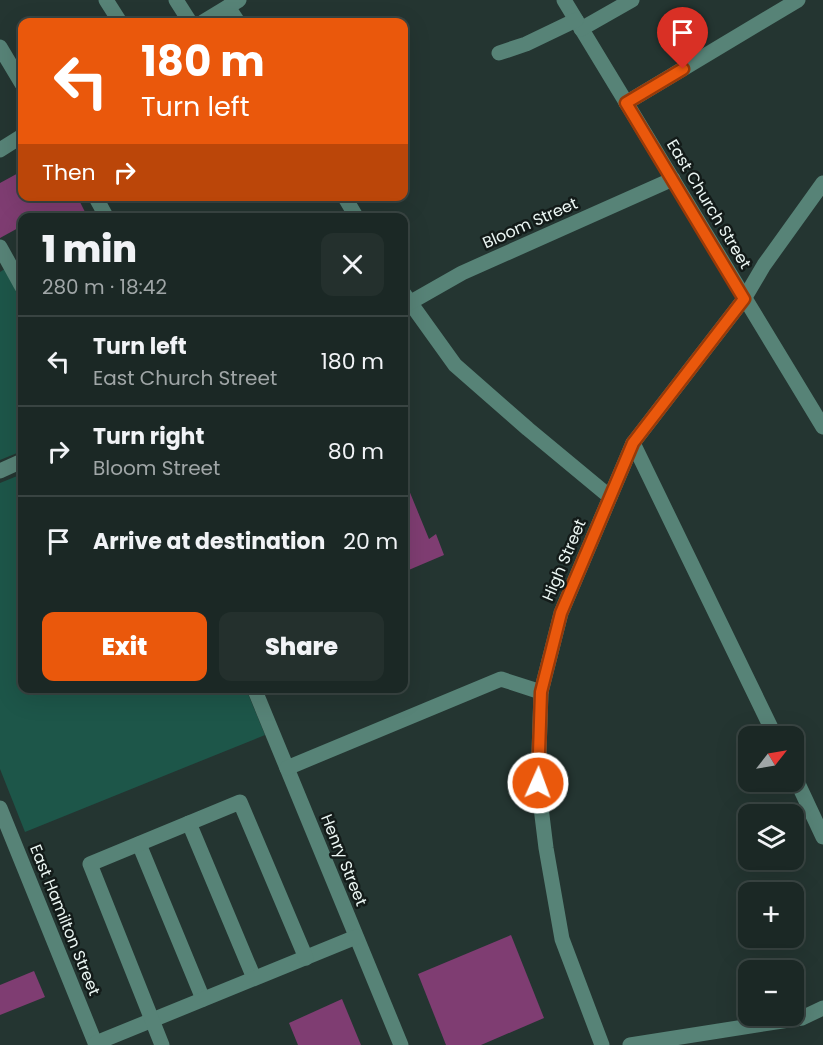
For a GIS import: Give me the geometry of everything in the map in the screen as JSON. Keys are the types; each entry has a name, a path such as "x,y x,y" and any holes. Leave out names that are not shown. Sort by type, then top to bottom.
{"street":[{"path":"106,0 117,18"},
{"path":"176,0 187,18"},
{"name":"East Church Street","path":"564,0 823,427"},
{"path":"499,53 579,24 632,0"},
{"path":"626,103 798,0"},
{"path":"210,18 234,3 237,18"},
{"path":"0,47 18,77"},
{"path":"0,150 18,139"},
{"name":"Bloom Street","path":"408,300 462,273 673,179"},
{"name":"High Street","path":"602,1045 562,939 546,848 538,783 541,692 561,613 633,443 744,299 764,265 823,183"},
{"path":"0,247 18,280"},
{"path":"408,304 455,365 610,497"},
{"path":"633,443 770,726"},
{"path":"0,471 18,463"},
{"path":"287,768 501,680 541,692"},
{"name":"Henry Street","path":"256,693 400,1045"},
{"path":"802,792 823,837"},
{"path":"162,1045 90,864 240,802 306,958"},
{"name":"East Hamilton Street","path":"0,808 96,1044"},
{"path":"189,823 254,978"},
{"path":"139,844 203,999"},
{"path":"96,1044 356,937"},
{"path":"804,1017 823,1008"},
{"path":"804,1018 823,1018"},
{"path":"630,1045 751,1026"}],"green space":[{"path":"8,267 18,298 18,453 0,460 0,272"},
{"path":"18,476 18,693 248,693 265,735 25,832 0,769 0,483"}],"building":[{"path":"18,173 18,201 80,201 86,213 18,213 18,228 0,238 0,183"},
{"path":"408,488 429,539 436,534 444,555 408,570"},
{"path":"511,935 544,1018 481,1045 446,1045 418,974"},
{"path":"34,971 45,997 0,1015 0,985"},
{"path":"342,999 361,1045 298,1045 289,1023"}],"route":[{"path":"538,783 541,692 561,613 633,443 744,299 626,103 683,69"}]}
